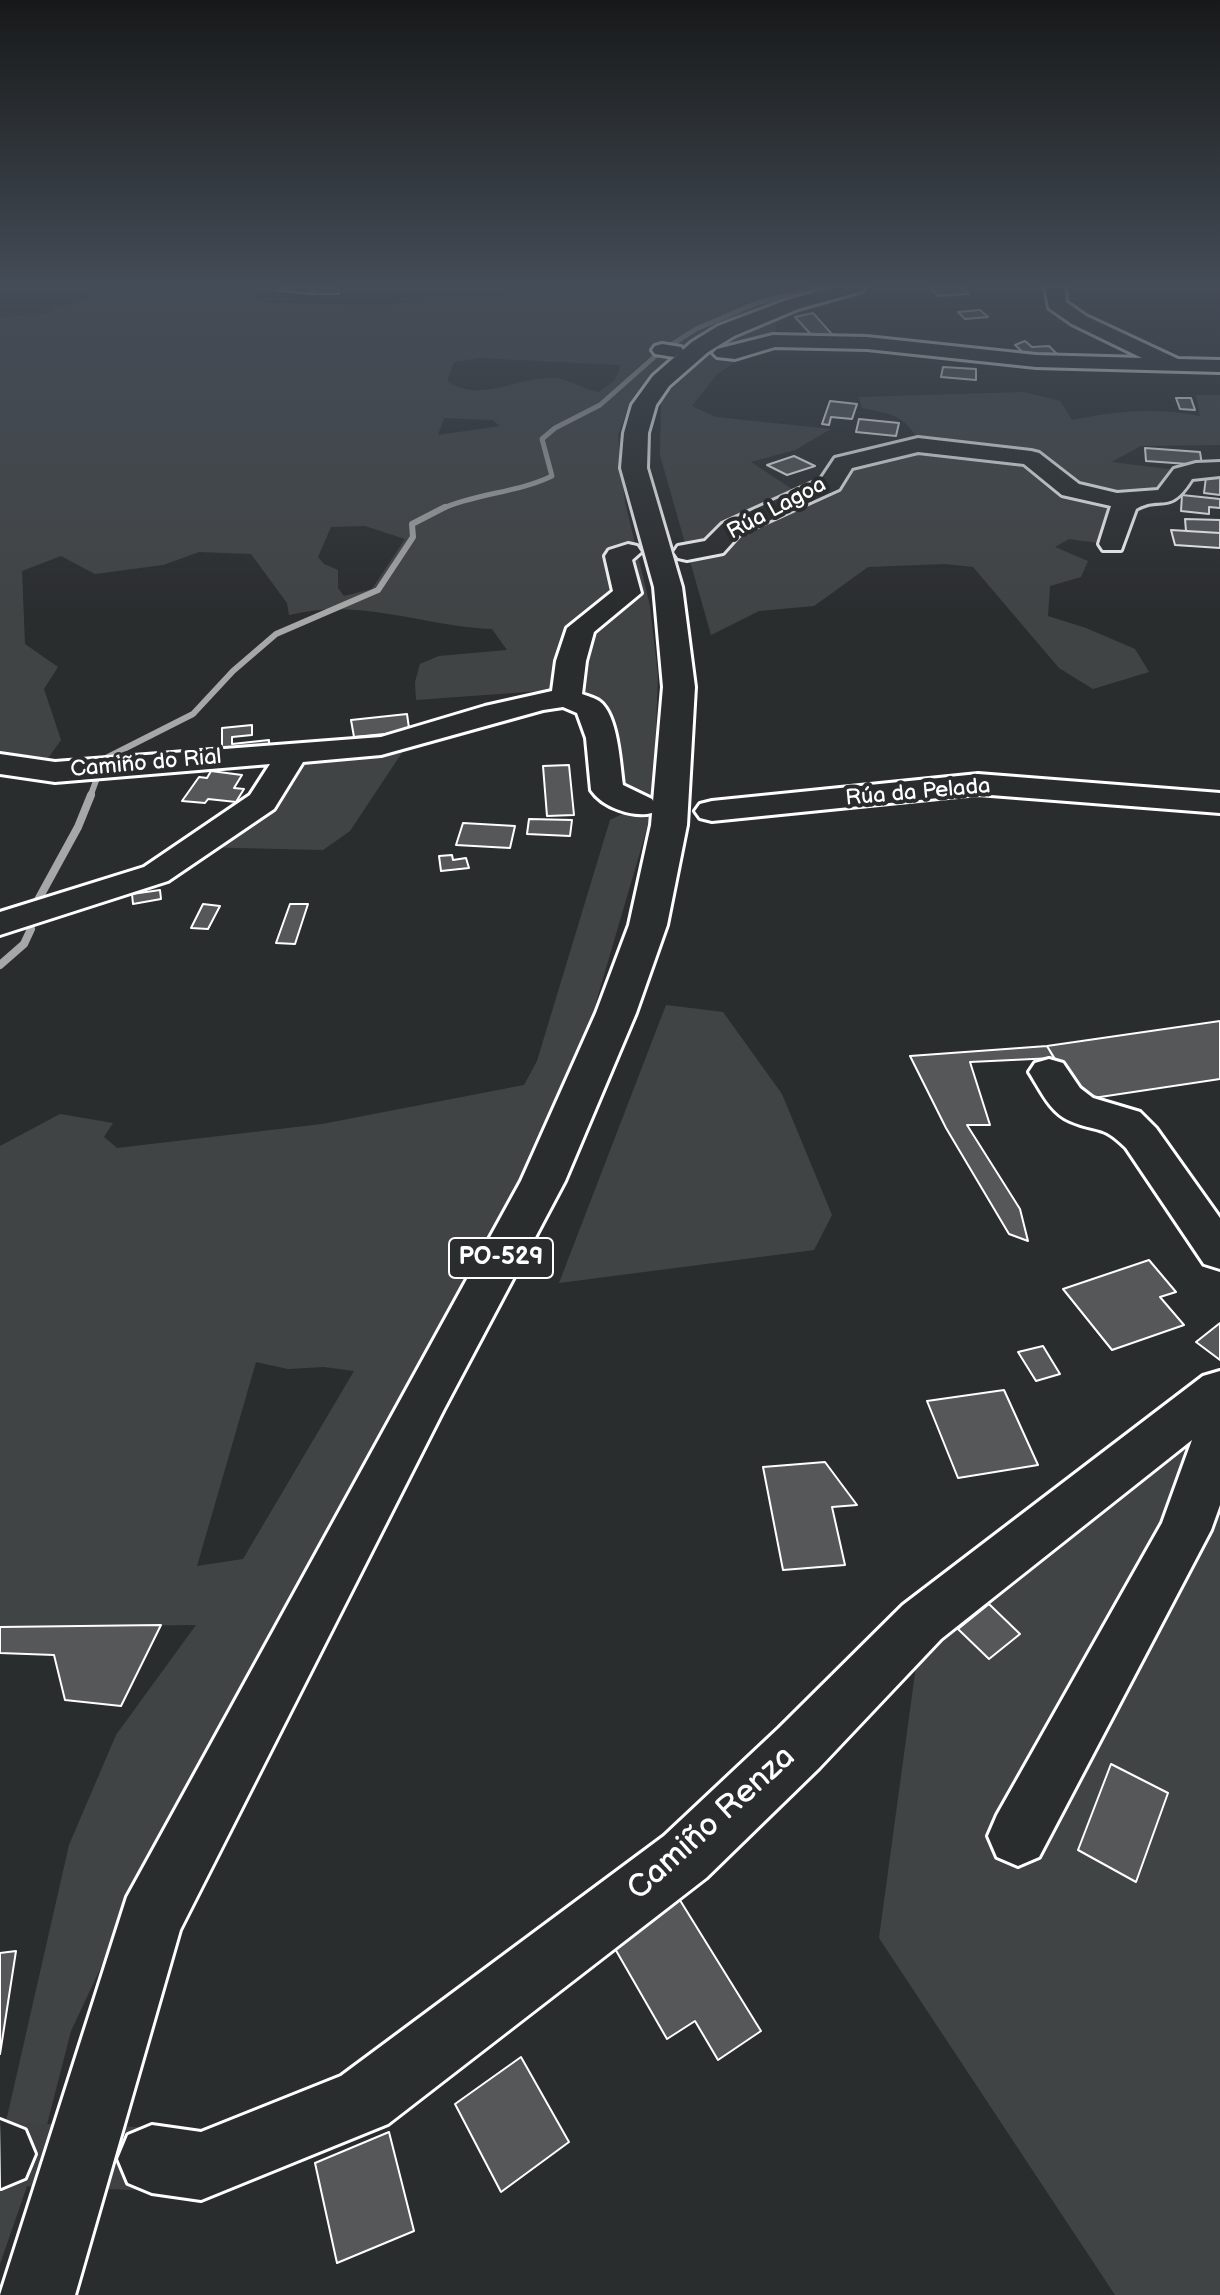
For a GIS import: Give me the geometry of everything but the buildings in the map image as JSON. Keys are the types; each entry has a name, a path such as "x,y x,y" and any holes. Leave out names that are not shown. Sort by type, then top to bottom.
{"main road":[{"name":"PO-529","path":"37,2295 150,1920 424,1399 543,1181 616,1013 648,925 669,825 679,687 668,587 634,468 636,433 644,405 652,394"}],"street":[{"name":"Rúa Lagoa","path":"687,552 714,547 731,529 830,484 843,463 918,445 1031,458 1071,490 1117,500 1162,497 1171,493 1183,474 1220,469"},
{"path":"1112,544 1124,506 1133,499"},
{"path":"628,552 618,556 627,593 581,628 571,661 566,698 590,708 602,738 607,790 640,806"},
{"name":"Camiño do Rial","path":"0,764 55,772 381,746 427,736 534,701 566,698"},
{"path":"0,924 156,874 262,802 293,753"},
{"name":"Rúa da Pelada","path":"712,811 978,784 1220,803"},
{"path":"1049,1072 1066,1098 1082,1111 1106,1114 1125,1122 1141,1138 1220,1252"},
{"path":"1018,1836 1185,1530 1217,1443 1215,1394"},
{"name":"Camiño Renza","path":"152,2159 201,2166 364,2100 685,1857 799,1748 922,1622 1215,1394"}],"shaded area":[{"path":"0,394 638,394 630,403 618,435 625,502 650,606 658,676 650,818 580,1057 537,1151 268,1637 156,1850 71,2031 43,2140 0,2264 0,2148 69,1845 116,1735 196,1625 0,1627 0,1146 60,1114 113,1123 104,1137 117,1148 322,1124 524,1085 537,1061 610,820 639,806 607,790 602,738 566,698 540,691 416,700 415,682 420,664 439,656 507,650 492,629 341,609 289,615 287,603 251,554 199,552 163,565 95,574 61,556 22,571 25,644 58,667 44,689 61,740 39,771 0,774","holes":["444,418 493,420 500,426 438,435","365,526 405,539 372,589 344,596 338,588 338,570 324,564 318,557 331,527","256,1362 288,1369 324,1367 354,1371 243,1559 197,1566"]},
{"path":"666,394 701,394 692,406 716,417 831,429 795,450 751,462 813,503 839,487 852,467 925,453 908,425 894,416 862,408 859,397 1032,394 1060,401 1072,420 1136,411 1200,416 1196,395 1220,395 1220,445 1141,446 1111,462 1176,470 1160,493 1117,500 1106,544 1069,539 1055,547 1088,561 1081,577 1050,586 1048,616 1135,649 1149,672 1093,689 1059,668 973,567 945,564 868,567 814,606 759,611 711,635 660,455 661,401"},
{"path":"411,739 350,831 323,850 197,847 293,753"},
{"path":"666,1005 723,1012 782,1094 832,1215 814,1250 559,1283"},
{"path":"1220,1390 1220,2295 1115,2295 879,1938 922,1622"}],"waterway":[{"path":"441,509 552,476 542,439 555,428 600,405 612,394"},
{"path":"441,509 445,507"},
{"path":"104,759 193,714 233,671 276,634 378,590 413,537 412,524 441,509"},
{"path":"90,797 97,778"},
{"path":"38,900 78,827 91,795"},
{"path":"0,965 24,944 31,929"}],"tunnel":[{"path":"1,2154 152,2159"}]}
